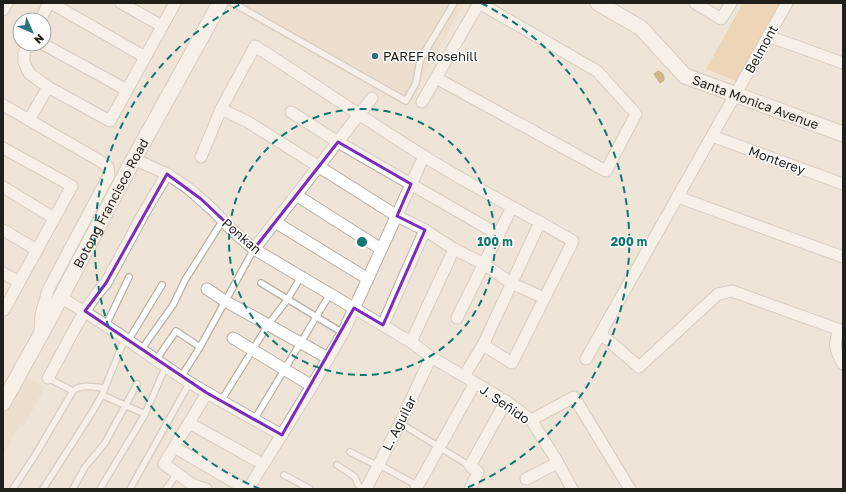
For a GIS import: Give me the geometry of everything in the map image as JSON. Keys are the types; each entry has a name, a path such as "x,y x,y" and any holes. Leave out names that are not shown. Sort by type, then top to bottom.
{"street":[{"path":"3,10 7,3"},
{"path":"45,12 50,3 145,57"},
{"path":"121,3 162,26"},
{"path":"24,52 24,62 29,73 48,87 110,121 175,3"},
{"name":"Botong Francisco Road","path":"3,403 41,336 134,158 220,3"},
{"path":"422,102 479,3 598,71 636,114 606,171 436,78"},
{"name":"Santa Monica Avenue","path":"598,3 641,28 685,76 843,134"},
{"path":"695,3 721,19 731,3"},
{"name":"Belmont","path":"586,359 602,334 787,3"},
{"path":"768,36 843,63"},
{"path":"201,157 221,109 255,46 424,156 573,241 512,363 483,345"},
{"path":"52,49 127,90"},
{"path":"30,120 48,87"},
{"path":"254,249 372,98"},
{"path":"3,105 108,167 109,175 48,290 41,315 41,336"},
{"path":"221,109 248,122 397,216 425,230 454,249 484,264 511,283 544,298"},
{"path":"291,112 338,142 499,235"},
{"name":"Monterey","path":"712,136 843,184"},
{"path":"3,148 72,186 3,310"},
{"path":"174,448 247,489 282,435 343,333 424,156"},
{"name":"Ponkan","path":"134,158 166,174 188,188 254,249 383,325"},
{"path":"48,378 86,311 99,290 106,283 166,174"},
{"path":"3,188 54,218"},
{"path":"296,195 381,250"},
{"path":"678,197 843,257"},
{"path":"457,318 512,207"},
{"path":"275,222 368,279"},
{"path":"464,376 483,345 540,222"},
{"path":"3,230 37,250"},
{"path":"383,325 425,230"},
{"path":"411,342 454,249"},
{"path":"3,273 19,282"},
{"path":"207,289 225,301 328,358"},
{"path":"602,334 639,367 718,294 732,291 841,331 835,340 836,351 843,364"},
{"path":"61,298 86,311 141,350 207,393 282,435"},
{"name":"J. Señido","path":"383,325 432,357 506,401 531,420 557,461 572,489"},
{"path":"233,338 312,386"},
{"name":"L. Aguilar","path":"365,489 400,423 432,357"},
{"path":"417,488 475,383"},
{"path":"206,489 192,487 164,464 207,393"},
{"path":"531,420 574,397 630,489"},
{"path":"470,489 478,472 470,466 506,401"},
{"path":"189,423 264,464"},
{"path":"526,479 555,464 557,461"}],"lane":[{"path":"233,3 406,101 416,83 420,60 454,3"},
{"path":"141,350 173,305 185,280 223,220"},
{"path":"130,489 186,379 200,347 254,249"},
{"path":"106,325 129,277"},
{"path":"221,401 268,325 287,300 301,277"},
{"path":"261,283 343,333"},
{"path":"43,489 102,395 126,339 162,285"},
{"path":"254,420 330,294"},
{"path":"156,360 176,331 200,347"},
{"path":"100,489 145,414 166,366"},
{"path":"48,378 73,391"},
{"path":"73,489 86,467 104,444 137,384"},
{"path":"13,489 73,391 77,388 89,386 104,388"},
{"path":"102,395 145,414"},
{"path":"400,423 470,466"},
{"path":"350,452 378,465 417,488"},
{"path":"337,465 355,477 358,485 365,489"},
{"path":"166,489 176,474"},
{"path":"284,475 310,489"}],"highlighted area":[{"path":"338,142 411,184 397,216 425,230 383,325 354,308 282,435 207,393 85,311 106,283 167,174 201,199 254,249"}],"shaded area":[{"name":"PAREF Rosehill","path":"464,3 406,107 225,4"},
{"path":"743,3 780,3 736,81 706,69"},
{"path":"658,71 662,73 664,77 664,80 660,83 654,74"},
{"path":"114,179 119,182 46,314 56,288"},
{"path":"24,376 45,387 24,426 20,424 3,454 3,414"}],"place":[{"name":"PAREF Rosehill","path":"375,56"}]}
